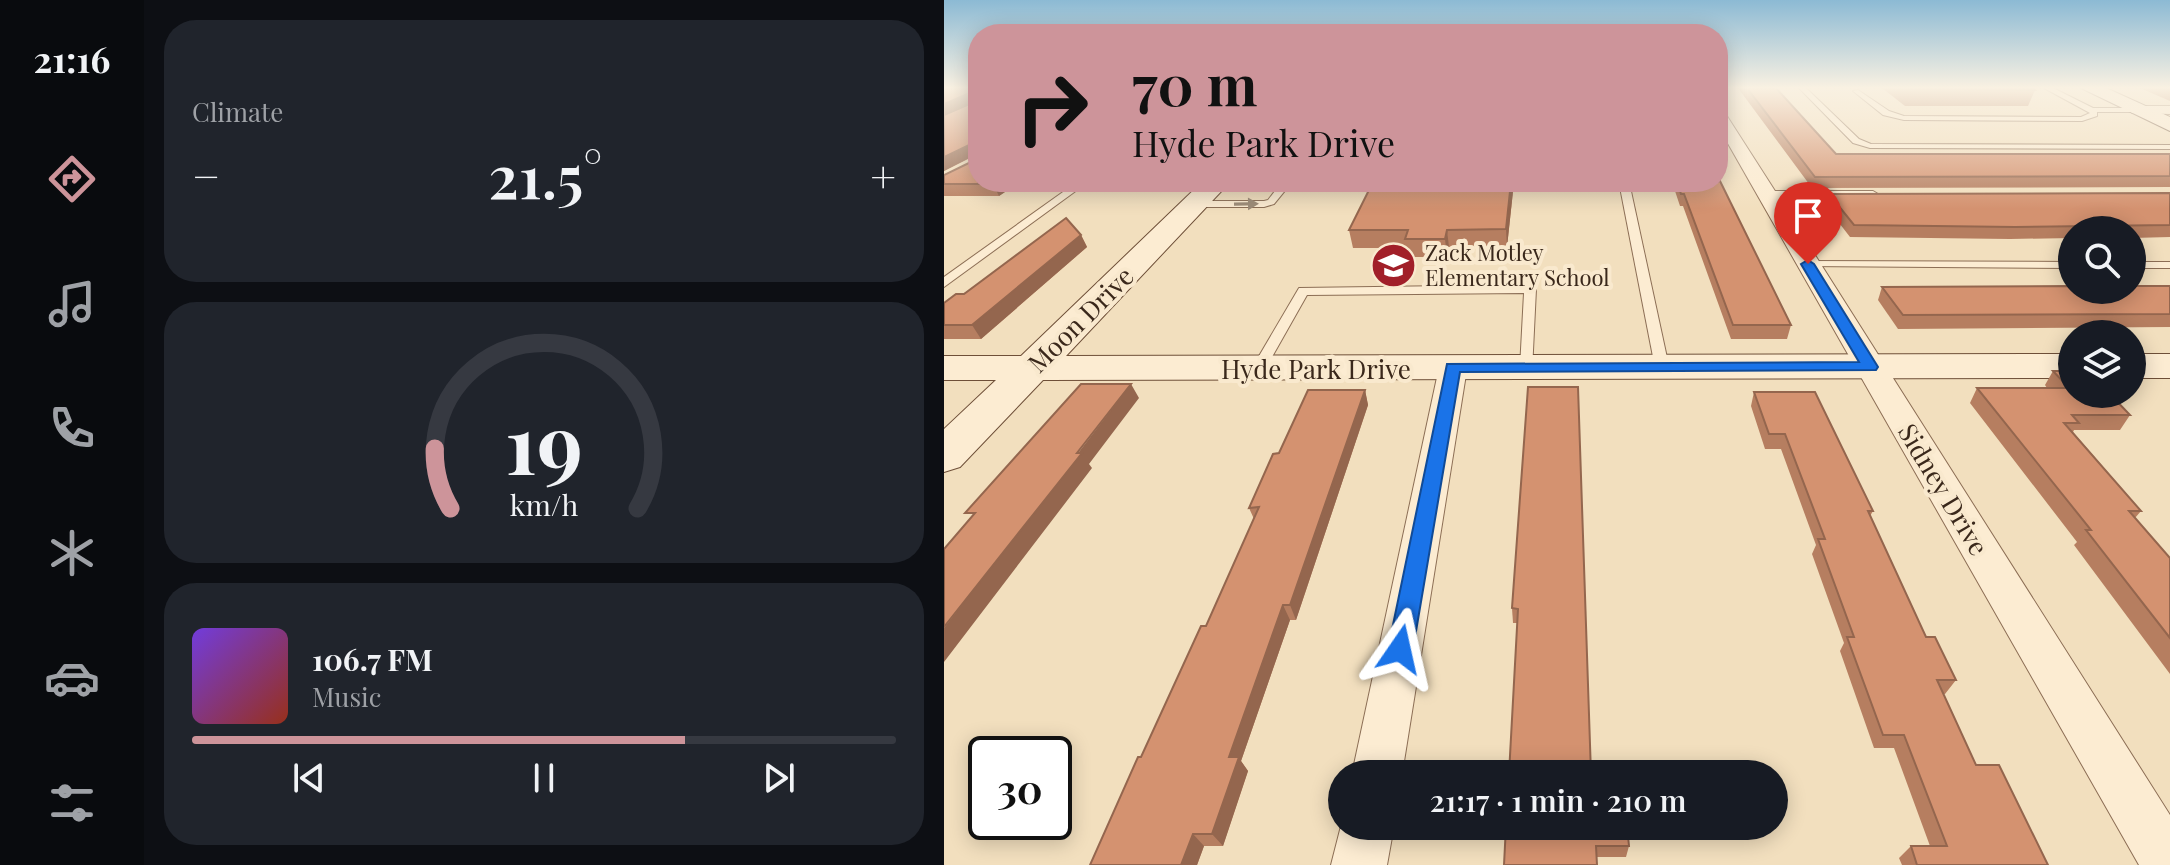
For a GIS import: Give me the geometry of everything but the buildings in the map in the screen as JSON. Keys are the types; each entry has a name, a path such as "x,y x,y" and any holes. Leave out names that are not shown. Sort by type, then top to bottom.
{"street":[{"name":"Sidney Drive","path":"1728,130 2170,865"},
{"name":"Moon Drive","path":"944,456 1206,193"},
{"path":"1768,197 1892,197"},
{"name":"Hyde Park Drive","path":"944,368 2058,366"},
{"path":"2146,366 2170,366"},
{"path":"1380,760 1453,368"},
{"path":"1359,865 1364,840"}],"lane":[{"path":"1843,128 1856,141 1870,146 2170,147"},
{"path":"944,283 1069,192"},
{"path":"1206,193 1264,204 1271,202 1279,192"},
{"path":"1626,192 1662,367"},
{"path":"1808,264 2058,265"},
{"path":"2146,265 2170,265"},
{"path":"1259,368 1303,291 1530,289 1527,368"}],"place":[{"name":"Zack Motley Elementary School","path":"1394,265"}],"route":[{"path":"1400,649 1453,368 1870,367 1808,264"}]}
